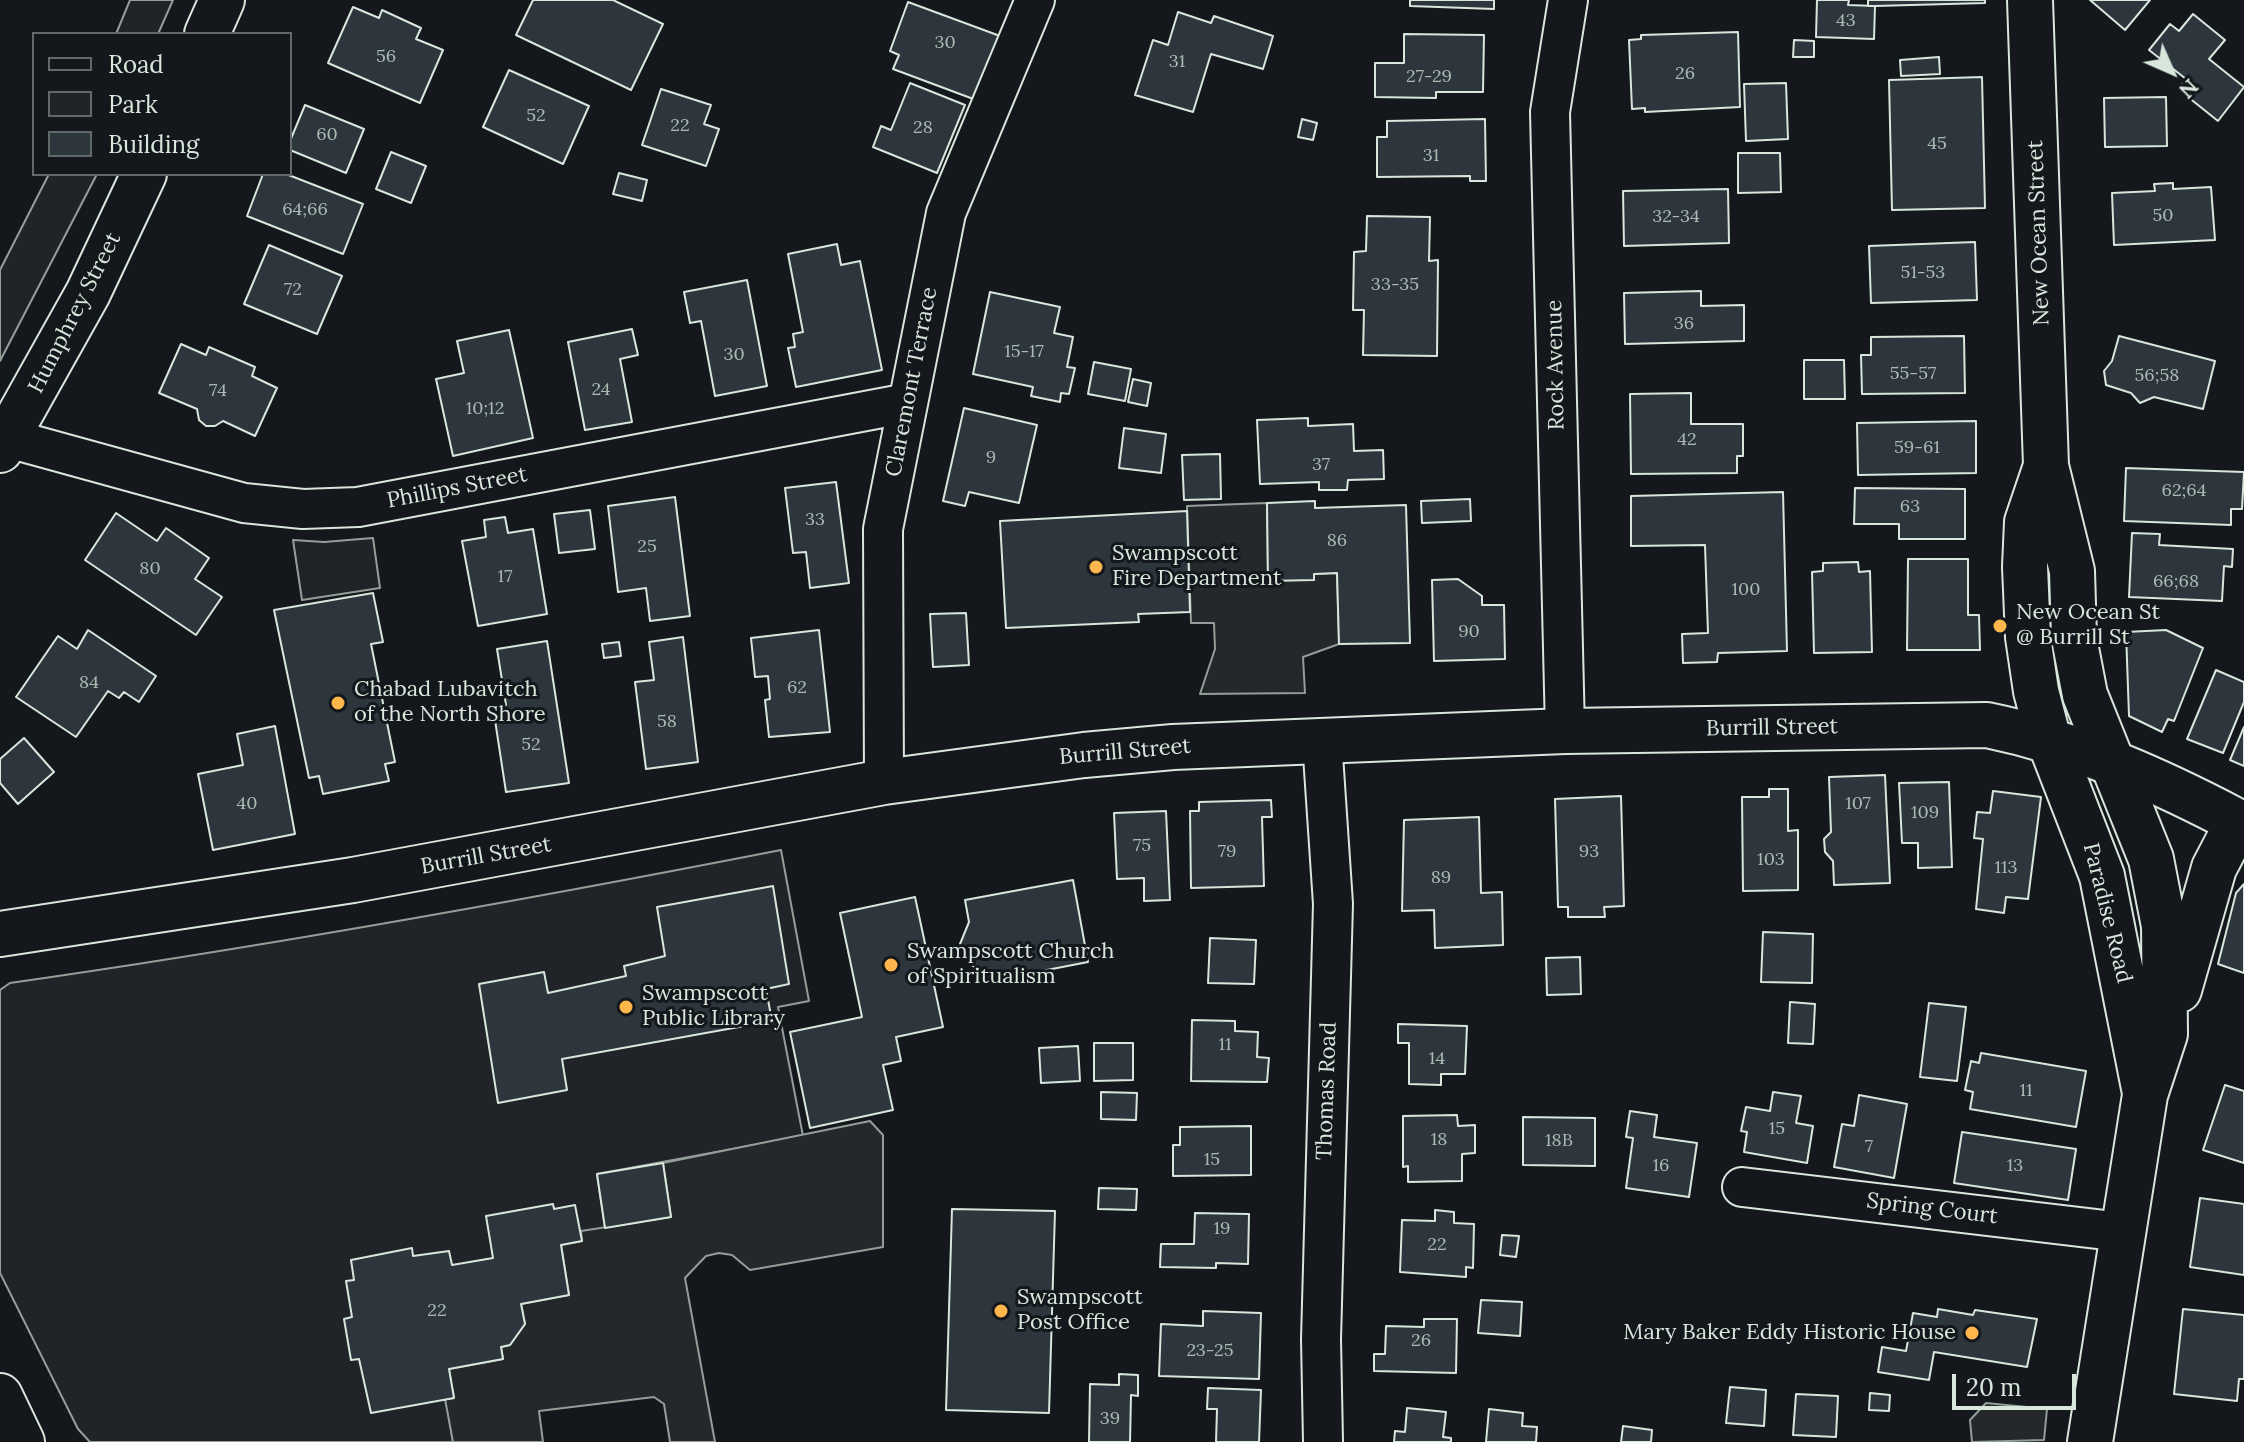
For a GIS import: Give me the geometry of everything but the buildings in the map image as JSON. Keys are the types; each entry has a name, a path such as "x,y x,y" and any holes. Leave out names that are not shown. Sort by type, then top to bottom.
{"main road":[{"path":"208,32 222,0"},
{"name":"New Ocean Street","path":"2030,0 2046,466 2072,571 2074,638 2085,695 2110,760"},
{"name":"Humphrey Street","path":"4,444 88,293 143,176"},
{"name":"New Ocean Street","path":"2046,466 2027,522 2025,567 2028,637 2036,691 2048,737"},
{"name":"Burrill Street","path":"0,934 353,880 884,782 1084,755 1322,740 1565,731 1987,725 2048,737 2110,760 2241,823"},
{"name":"Paradise Road","path":"2048,737 2102,876 2145,1095"},
{"name":"Paradise Road","path":"2090,1442 2145,1095 2165,1034 2164,926 2151,859 2110,760"},
{"path":"2165,1034 2214,868 2241,823"},
{"path":"0,1396 22,1442"}],"street":[{"name":"Claremont Terrace","path":"884,782 883,529 946,213 1035,0"},
{"name":"Rock Avenue","path":"1565,731 1550,112 1568,0"},
{"name":"Phillips Street","path":"4,444 244,503 303,509 358,507 908,403"},
{"name":"Thomas Road","path":"1322,740 1333,904 1321,1339 1323,1442"},
{"name":"Spring Court","path":"1742,1187 2122,1232"}],"green space":[{"path":"130,0 173,0 159,32 117,32"},
{"path":"48,176 96,176 0,361 0,270"},
{"path":"373,538 380,588 302,600 293,540 324,542"},
{"path":"781,850 809,1001 778,1007 803,1136 597,1174 605,1228 581,1232 582,1241 569,1295 525,1324 503,1359 454,1398 446,1399 453,1442 90,1442 78,1429 0,1273 0,990 10,983 397,921"}],"shaded area":[{"path":"1267,503 1268,580 1314,580 1314,574 1337,573 1339,644 1303,657 1305,693 1200,694 1215,649 1214,623 1191,623 1187,506"},
{"path":"870,1121 883,1135 883,1247 750,1270 732,1255 719,1253 706,1256 685,1278 715,1442 670,1442 664,1404 654,1397 539,1411 543,1442 453,1442 445,1399 454,1398 449,1369 503,1359 501,1347 510,1345 525,1324 521,1304 569,1295 561,1245 582,1241 581,1231 671,1217 663,1163"},
{"path":"1986,1403 2047,1409 2044,1440 1972,1442 1970,1420"}],"place":[{"name":"Swampscott Fire Department","path":"1096,567"},
{"name":"New Ocean St @ Burrill St","path":"2000,626"},
{"name":"Chabad Lubavitch of the North Shore","path":"338,703"},
{"name":"Swampscott Church of Spiritualism","path":"891,965"},
{"name":"Swampscott Public Library","path":"626,1007"},
{"name":"Swampscott Post Office","path":"1001,1311"},
{"name":"Mary Baker Eddy Historic House","path":"1972,1333"}]}
